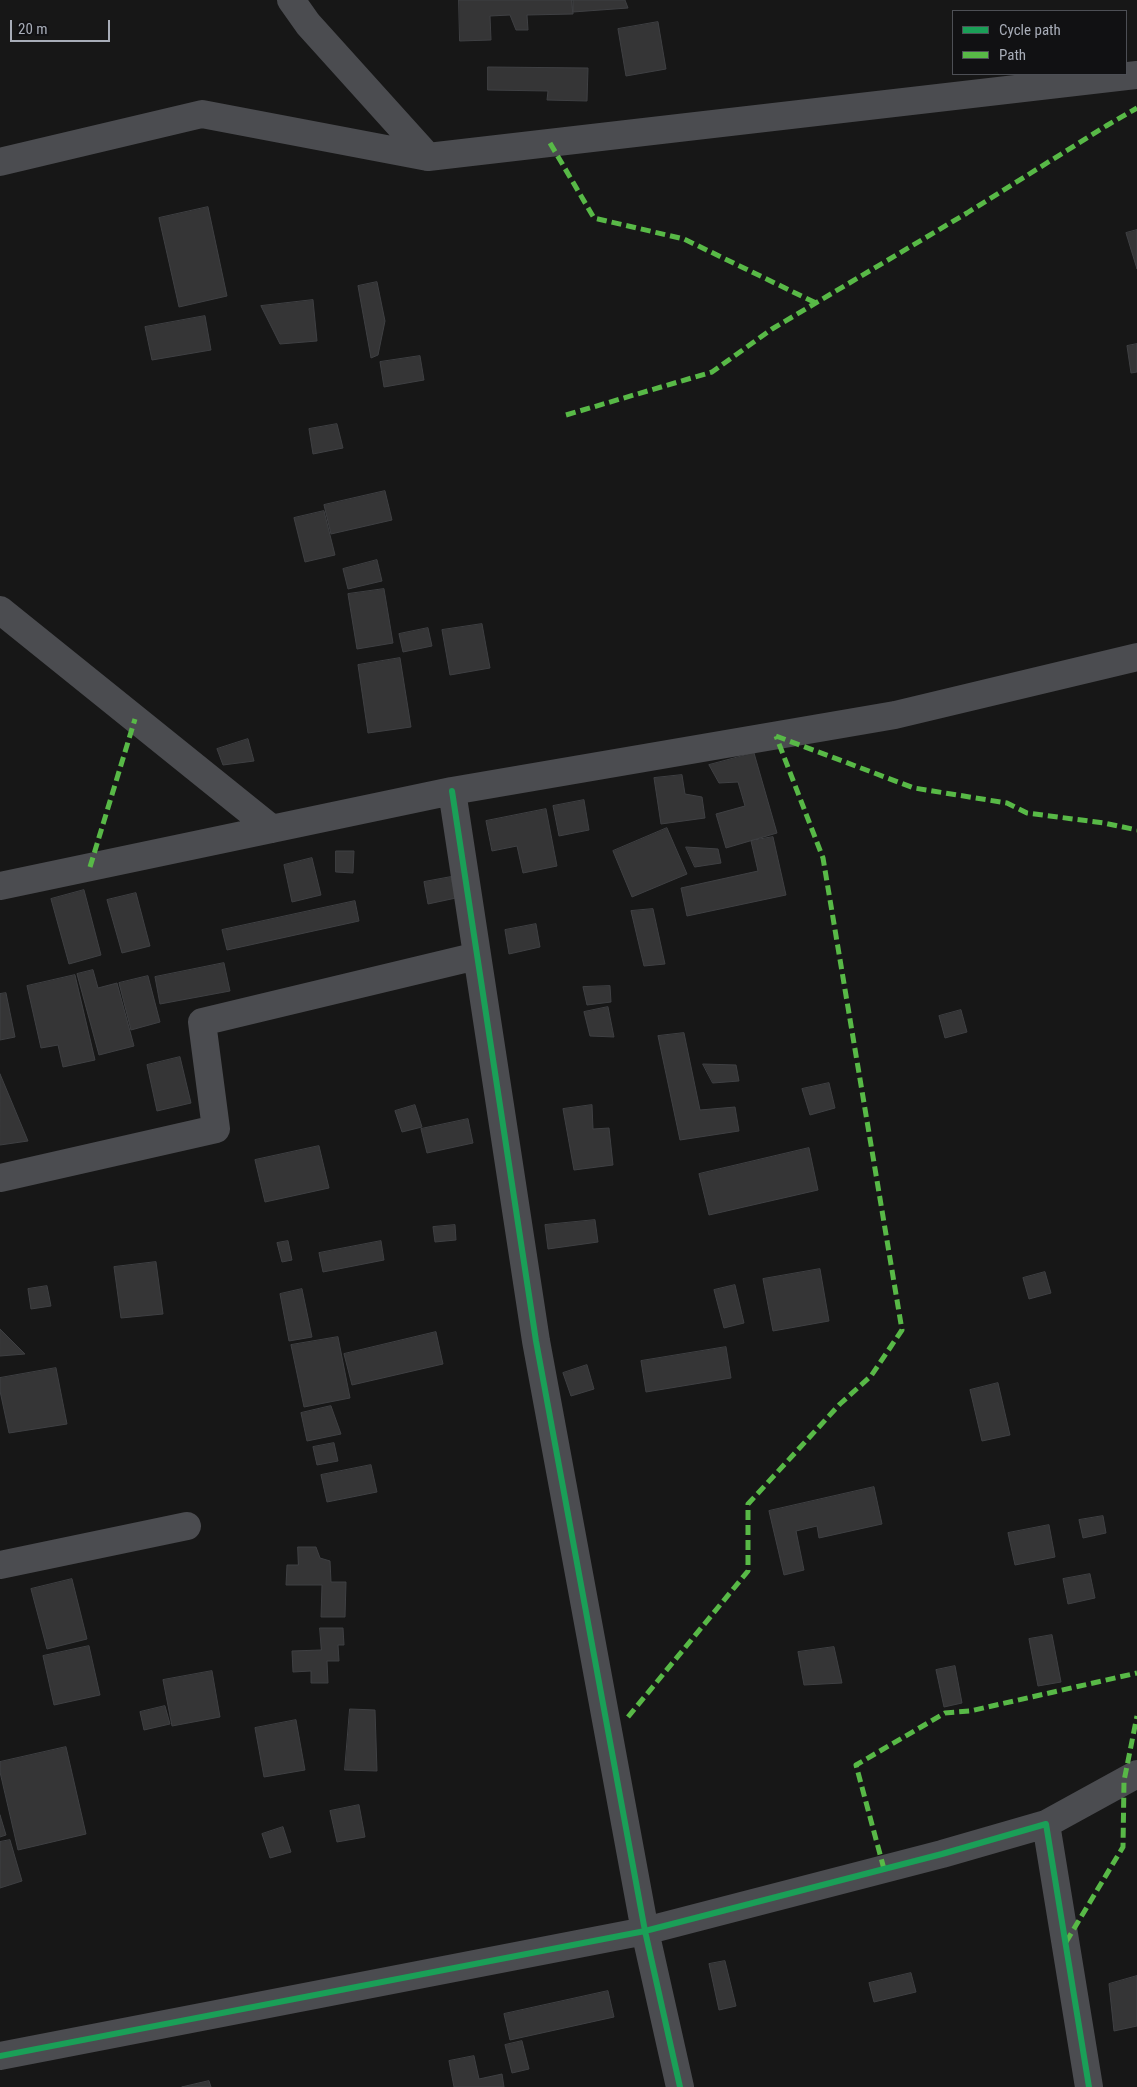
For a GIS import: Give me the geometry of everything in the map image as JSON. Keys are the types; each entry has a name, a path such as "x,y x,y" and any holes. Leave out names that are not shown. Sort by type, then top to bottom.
{"street":[{"path":"290,0 308,24 428,157"},
{"path":"0,162 202,114 428,157 1137,75"},
{"path":"0,610 272,829"},
{"path":"0,886 452,791 895,715 1137,657"},
{"path":"452,791 536,1341 645,1931 680,2087"},
{"path":"0,1178 216,1129 202,1022 477,956"},
{"path":"0,1565 186,1526"},
{"path":"0,2056 645,1931 942,1854 1046,1824 1137,1774"},
{"path":"1046,1824 1088,2087"}],"building":[{"path":"459,0 573,0 573,14 527,15 528,30 516,30 510,15 490,16 491,40 460,41"},
{"path":"572,0 625,0 628,8 573,12"},
{"path":"658,22 666,69 626,76 618,29"},
{"path":"488,67 588,68 587,101 547,100 548,91 488,90"},
{"path":"208,207 227,296 179,307 159,218"},
{"path":"1137,230 1137,269 1126,233"},
{"path":"377,282 385,321 378,355 371,358 358,286"},
{"path":"313,300 317,341 280,344 261,306"},
{"path":"205,316 211,350 152,360 145,327"},
{"path":"1137,344 1137,372 1131,373 1127,346"},
{"path":"420,356 424,380 384,387 380,362"},
{"path":"337,424 343,448 313,454 309,429"},
{"path":"385,491 392,520 331,534 324,505"},
{"path":"324,511 335,555 305,562 294,518"},
{"path":"377,560 382,581 348,589 343,569"},
{"path":"384,589 393,643 357,649 348,594"},
{"path":"482,624 490,668 450,675 442,630"},
{"path":"428,628 432,646 403,652 399,634"},
{"path":"400,658 411,727 368,733 358,665"},
{"path":"248,739 254,761 223,765 217,749"},
{"path":"754,753 777,833 726,848 716,814 745,806 738,782 719,783 709,765"},
{"path":"682,775 685,794 702,797 705,818 661,824 654,778"},
{"path":"584,800 589,830 559,836 553,806"},
{"path":"546,809 557,866 523,873 517,846 492,851 486,821"},
{"path":"667,828 687,874 632,897 613,851"},
{"path":"773,837 786,895 687,916 681,888 758,871 751,841"},
{"path":"686,847 718,849 721,863 695,867"},
{"path":"336,851 354,851 353,873 336,872"},
{"path":"312,858 321,895 292,902 284,865"},
{"path":"451,877 456,898 428,904 424,882"},
{"path":"84,890 101,955 69,964 51,899"},
{"path":"136,893 150,946 122,953 107,900"},
{"path":"355,901 359,921 227,950 222,930"},
{"path":"653,909 665,964 644,966 631,911"},
{"path":"536,924 540,947 509,954 505,930"},
{"path":"224,963 230,991 160,1004 155,977"},
{"path":"93,970 98,988 117,983 134,1046 99,1055 77,974"},
{"path":"75,975 95,1060 63,1067 58,1045 41,1048 27,986"},
{"path":"148,976 160,1022 131,1030 119,983"},
{"path":"610,986 611,1002 587,1005 583,987"},
{"path":"6,993 15,1037 0,1040 0,994"},
{"path":"608,1007 614,1037 590,1036 584,1012"},
{"path":"961,1010 967,1032 945,1038 939,1016"},
{"path":"684,1033 700,1110 735,1107 739,1131 680,1140 658,1036"},
{"path":"180,1057 191,1103 157,1111 147,1065"},
{"path":"703,1064 736,1065 739,1081 713,1083"},
{"path":"0,1074 28,1141 0,1145"},
{"path":"829,1083 835,1108 810,1115 802,1089"},
{"path":"415,1105 422,1127 402,1132 395,1111"},
{"path":"592,1105 593,1129 609,1128 613,1165 574,1170 563,1109"},
{"path":"468,1119 473,1143 427,1153 421,1129"},
{"path":"319,1146 329,1188 265,1202 255,1160"},
{"path":"809,1148 818,1190 709,1215 699,1174"},
{"path":"595,1220 598,1242 548,1249 545,1225"},
{"path":"455,1225 456,1240 435,1242 433,1227"},
{"path":"288,1241 292,1260 282,1262 277,1243"},
{"path":"381,1241 384,1260 323,1272 319,1253"},
{"path":"156,1262 163,1314 121,1318 114,1267"},
{"path":"820,1269 829,1321 773,1331 763,1279"},
{"path":"1045,1272 1051,1293 1029,1299 1023,1278"},
{"path":"735,1285 744,1323 724,1328 714,1290"},
{"path":"47,1286 51,1306 31,1309 28,1289"},
{"path":"302,1289 312,1337 289,1341 280,1294"},
{"path":"0,1329 25,1354 0,1356"},
{"path":"436,1332 443,1364 352,1385 344,1354"},
{"path":"338,1337 350,1398 304,1407 291,1345"},
{"path":"726,1347 731,1378 646,1392 641,1361"},
{"path":"587,1365 594,1389 571,1396 563,1373"},
{"path":"56,1368 67,1424 9,1433 0,1391 0,1378"},
{"path":"998,1383 1010,1435 982,1441 970,1390"},
{"path":"331,1406 341,1434 307,1441 301,1413"},
{"path":"334,1443 338,1461 317,1465 313,1447"},
{"path":"371,1465 377,1492 327,1502 321,1475"},
{"path":"874,1487 882,1524 819,1538 817,1526 796,1531 804,1570 784,1575 769,1511"},
{"path":"1103,1516 1106,1533 1083,1538 1079,1520"},
{"path":"1049,1525 1055,1557 1015,1565 1008,1533"},
{"path":"298,1547 316,1547 320,1558 330,1561 331,1582 346,1582 345,1617 321,1617 322,1585 286,1585 287,1565 298,1565"},
{"path":"1090,1574 1095,1598 1068,1604 1063,1579"},
{"path":"72,1579 87,1639 47,1649 31,1589"},
{"path":"320,1628 343,1628 344,1645 338,1645 339,1661 327,1661 328,1683 311,1683 311,1671 293,1672 292,1651 321,1650"},
{"path":"1052,1635 1061,1682 1038,1686 1029,1639"},
{"path":"89,1646 100,1695 54,1705 43,1656"},
{"path":"834,1647 842,1683 804,1685 798,1652"},
{"path":"955,1666 962,1703 944,1707 936,1670"},
{"path":"212,1671 220,1717 172,1726 163,1680"},
{"path":"165,1706 170,1724 144,1730 140,1712"},
{"path":"350,1709 375,1710 377,1771 345,1770"},
{"path":"296,1720 305,1770 264,1777 255,1728"},
{"path":"66,1747 86,1834 18,1850 0,1772 0,1762"},
{"path":"359,1805 365,1837 337,1842 330,1811"},
{"path":"0,1815 6,1835 0,1837"},
{"path":"283,1827 291,1852 270,1858 262,1834"},
{"path":"10,1840 22,1881 0,1888 0,1842"},
{"path":"725,1961 736,2006 719,2010 709,1964"},
{"path":"911,1973 916,1992 874,2002 869,1983"},
{"path":"1137,1976 1137,2026 1114,2031 1109,1984"},
{"path":"608,1991 614,2017 510,2040 504,2014"},
{"path":"522,2041 529,2069 512,2073 505,2045"},
{"path":"474,2056 479,2079 502,2074 504,2087 454,2087 449,2061"},
{"path":"209,2081 211,2087 182,2087"}],"marked path":[{"path":"566,415 712,372 772,329 967,213 1137,108"},
{"path":"550,143 594,218 684,239 816,303"},
{"path":"90,867 135,719"},
{"path":"776,736 914,788 1007,803 1027,813 1104,823 1137,830"},
{"path":"628,1717 748,1571 748,1504 840,1404 871,1376 902,1330 823,858 776,736"},
{"path":"884,1869 856,1765 945,1713 970,1711 1137,1673"},
{"path":"1066,1942 1123,1847 1124,1781 1137,1716"}],"cycle path":[{"path":"452,791 536,1341 645,1931 680,2087"},
{"path":"0,2056 645,1931 942,1854 1046,1824 1089,2087"}]}
